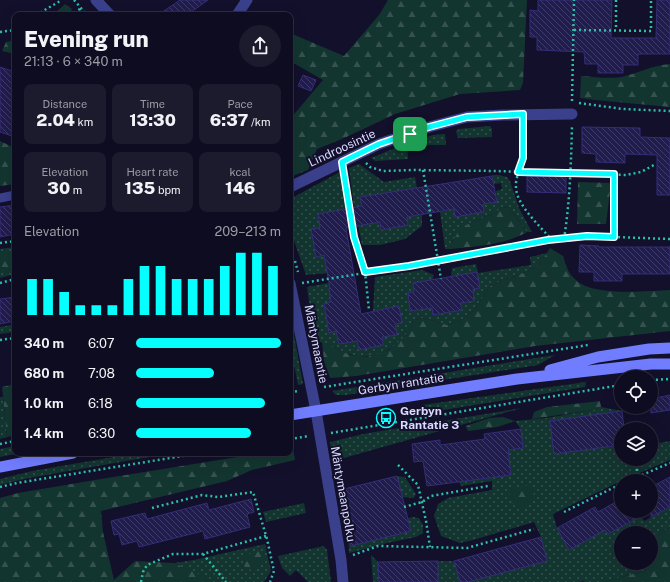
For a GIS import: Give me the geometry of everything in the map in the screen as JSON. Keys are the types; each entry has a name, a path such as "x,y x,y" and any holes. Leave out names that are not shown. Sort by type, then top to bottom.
{"main road":[{"name":"Gerbyn rantatie","path":"517,379 598,357 648,349 670,348"},
{"name":"Gerbyn rantatie","path":"293,415 517,379 651,364 670,364"},
{"path":"0,467 57,456"}],"street":[{"path":"96,0 107,12"},
{"path":"239,12 247,0"},
{"name":"Lindroosintie","path":"293,186 379,144 429,127 467,117 523,114 572,114"},
{"name":"Mäntymaantie","path":"293,298 316,411"},
{"name":"Mäntymaanpolku","path":"316,411 341,560 343,582"}],"lane":[{"path":"0,198 12,196"}],"path":[{"path":"41,12 62,0"},
{"path":"74,0 84,12"},
{"path":"616,0 616,30"},
{"path":"574,30 651,31 651,0"},
{"path":"78,12 80,8"},
{"path":"0,32 12,30"},
{"path":"572,102 623,108 670,110"},
{"path":"523,114 523,158 518,172 516,188 518,198 532,218 552,240"},
{"path":"357,155 370,167 383,171 423,170 626,175 641,172 654,165"},
{"path":"342,162 354,237 365,272 369,310"},
{"path":"423,170 441,279"},
{"path":"614,174 614,237"},
{"path":"309,281 552,240 587,236 670,239"},
{"path":"0,243 12,241"},
{"path":"0,283 12,280"},
{"path":"0,340 12,338"},
{"path":"293,392 588,345"},
{"path":"658,380 670,379"},
{"path":"293,439 614,386"},
{"path":"0,444 12,442"},
{"path":"0,487 183,456"},
{"path":"645,474 670,463"},
{"path":"398,465 418,485 430,547"},
{"path":"404,508 422,502 431,496 488,486"},
{"path":"564,512 614,487"},
{"path":"152,508 202,495 218,497 253,492 266,536 274,571 270,582"},
{"path":"341,560 378,546 467,548 534,529"},
{"path":"141,582 143,572 147,565 173,554 203,554 266,536"},
{"path":"203,554 226,582"}],"green space":[{"path":"388,0 527,0 523,83 520,90 460,94 395,114 317,149 308,170 293,176 293,115 323,80 293,63 293,34 344,56 379,15"},
{"path":"65,4 72,9 70,12 56,12"},
{"path":"12,41 12,53 2,51 6,42"},
{"path":"670,64 670,107 580,98 581,76 607,78 622,77 652,67"},
{"path":"490,126 492,129 492,137 458,138 456,131 459,129"},
{"path":"445,134 446,145 421,145 420,139 433,135"},
{"path":"0,141 12,147 12,184 0,186"},
{"path":"407,145 408,159 375,161 371,158 398,147"},
{"path":"359,164 384,182 415,177 417,188 360,197 362,206 354,207 349,168"},
{"path":"340,172 346,207 320,228 312,229 317,257 324,255 329,273 306,275 293,238 293,197"},
{"path":"492,175 507,177 510,181 519,208 532,232 527,232 509,208 503,207 495,213 468,224 451,242 451,249 445,249 440,212 454,209 455,217 484,212 483,204 497,202 496,191 502,189 501,183 494,184"},
{"path":"578,182 611,183 606,224 577,224"},
{"path":"503,207 509,208 527,232 509,240 480,246 451,249 451,243 460,230 468,224 495,213"},
{"path":"356,214 380,222 381,230 408,225 407,217 422,215 422,226 405,239 380,245 362,245"},
{"path":"12,247 12,275 0,278 0,249"},
{"path":"550,248 563,256 571,275 576,280 595,289 621,292 670,290 670,331 535,346 356,376 330,378 324,361 322,341 350,355 367,357 389,350 406,335 414,320 424,318 447,325 463,319 476,308 489,287 539,265"},
{"path":"8,251 12,261 12,264 6,273 0,273 0,252"},
{"path":"547,253 539,265 489,287 476,308 463,319 447,325 424,318 414,320 400,342 394,347 380,354 373,356 357,356 324,343 315,342 307,287 329,283 331,302 324,304 329,332 336,331 357,341 359,350 383,345 382,337 397,335 392,308 373,311 375,277 422,270 434,275 432,280 413,283 414,292 408,293 409,300 432,308 433,315 461,310 460,303 474,301 473,289 480,288 478,281 470,274 451,276 452,268 476,264 478,273 531,265 530,257"},
{"path":"11,322 12,332 0,334 0,327 11,325"},
{"path":"293,329 303,384 298,385 293,359"},
{"path":"555,355 538,365 346,395 336,395 332,391"},
{"path":"586,382 585,387 419,414 414,412 422,405"},
{"path":"12,385 12,436 7,437 2,387"},
{"path":"0,397 3,397 7,437 0,439"},
{"path":"600,401 601,407 593,410 532,419 534,412 547,407"},
{"path":"601,407 614,409 614,412 550,421 555,454 614,446 614,466 656,466 637,474 614,474 614,484 553,514 557,528 569,550 605,530 608,534 614,531 614,570 647,570 604,582 468,582 547,561 541,537 534,522 460,543 441,536 434,516 438,504 448,498 492,490 492,481 461,486 459,482 511,475 508,450 523,447 521,429 515,421 546,418 593,410"},
{"path":"522,408 333,461 330,442 363,434"},
{"path":"503,417 515,421 497,427 468,431 466,426 489,418"},
{"path":"670,441 670,460 658,465 658,443"},
{"path":"12,447 12,455 0,457 0,449"},
{"path":"293,448 295,460 252,470 227,481 101,511 103,532 114,580 135,561 174,563 207,578 208,582 0,582 0,498 18,493 244,456 293,456"},
{"path":"120,456 155,456 29,478 0,485 0,479 32,471"},
{"path":"397,476 405,477 416,494 414,498 402,497"},
{"path":"525,485 534,490 533,498 526,505 518,509 510,501 509,489"},
{"path":"304,503 306,513 266,522 263,512"},
{"path":"670,507 670,527 658,536 658,526 623,526 637,518 642,518 644,521 650,518 658,518 658,513"},
{"path":"408,518 419,518 423,525 423,533 416,537 349,553 348,530 351,546 411,531"},
{"path":"670,527 670,582 604,582 647,570 658,570 658,536"},
{"path":"265,544 271,571 264,582 208,582 206,578 174,563 194,560"},
{"path":"324,546 327,550 331,582 308,582 296,570 290,576 282,568 278,556"},
{"path":"258,549 265,556 257,565 248,571 244,566 244,557"},
{"path":"371,555 378,562 379,582 373,582"},
{"path":"438,561 454,561 460,582 438,582"}],"building":[{"path":"180,0 208,0 191,12 162,12"},
{"path":"538,0 612,0 611,38 656,38 657,0 670,0 670,54 638,54 638,65 623,65 623,73 598,73 598,64 585,64 584,52 537,50 537,37 530,37 530,10 538,11"},
{"path":"0,67 12,71 12,136 0,132"},
{"path":"303,75 316,80 311,91 298,86"},
{"path":"582,127 640,128 640,137 670,138 670,195 657,195 657,155 625,154 625,163 596,162 596,154 582,153"},
{"path":"492,176 497,202 483,204 484,212 455,217 454,209 407,217 408,225 381,230 380,222 346,228 361,314 399,306 402,323 395,324 397,335 382,337 383,345 359,350 357,341 339,344 336,331 329,333 324,304 331,302 330,288 324,255 316,257 311,229 320,228 318,214 362,206 360,197"},
{"path":"527,176 566,177 566,193 527,192"},
{"path":"12,205 12,235 0,237 0,207"},
{"path":"580,245 599,247 670,247 670,274 622,274 622,281 594,281 594,272 579,272"},
{"path":"477,272 480,288 473,289 474,301 460,303 462,310 433,315 432,308 410,311 408,293 414,292 413,283"},
{"path":"12,297 12,322 0,324 0,299"},
{"path":"670,395 670,410 658,412 658,398"},
{"path":"614,412 614,414 622,414 623,422 614,422 614,446 554,454 550,421"},
{"path":"521,429 523,448 508,450 511,475 427,486 423,461 414,462 412,444 440,440 440,445 485,439 484,434"},
{"path":"397,476 411,531 351,546 348,530 350,530 340,490"},
{"path":"670,477 670,507 658,513 658,483"},
{"path":"251,499 254,512 247,514 250,527 205,539 203,531 139,547 137,541 122,545 119,534 114,535 111,521 145,513 147,519 207,503 209,510"},
{"path":"614,503 614,518 638,518 623,526 614,526 614,531 608,534 605,530 569,550 557,528 595,507 598,512"},
{"path":"541,537 547,561 468,582 460,582 454,561"},
{"path":"438,561 438,582 379,582 378,562"}],"place":[{"name":"Gerbyn Rantatie 3","path":"386,418"}],"route":[{"path":"523,114 523,158 518,172 614,174 614,237 587,236 548,240 409,266 365,272 354,237 342,162 379,144 410,134 429,127 467,117 523,114"}]}
